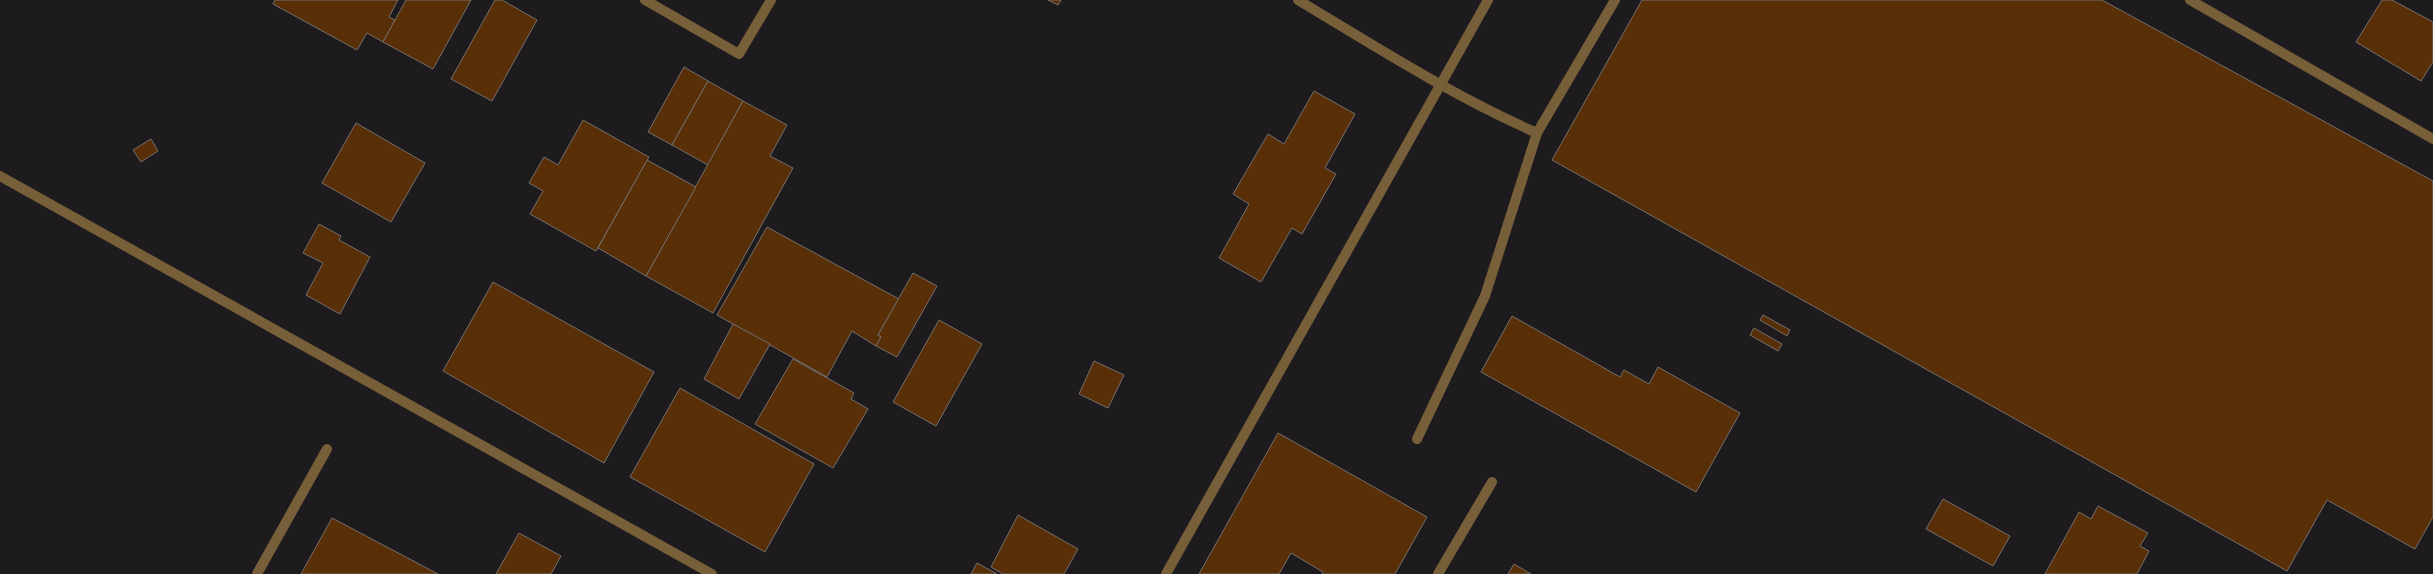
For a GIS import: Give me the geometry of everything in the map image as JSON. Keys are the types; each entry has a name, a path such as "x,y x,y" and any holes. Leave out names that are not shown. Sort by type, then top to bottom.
{"lane":[{"path":"645,0 739,54 771,0"},
{"path":"1298,0 1441,86 1492,113 1537,133"},
{"path":"1166,574 1287,354 1441,86 1488,0"},
{"path":"1417,439 1485,296 1537,133 1615,0"},
{"path":"2190,0 2433,139"},
{"path":"0,176 712,574"},
{"path":"257,574 327,449"},
{"path":"1438,574 1492,482"}],"building":[{"path":"275,0 398,0 389,17 395,20 383,42 367,33 357,50 273,4"},
{"path":"406,0 471,0 433,69 383,42"},
{"path":"495,0 502,0 537,20 492,101 451,79"},
{"path":"1048,0 1061,0 1058,5"},
{"path":"1642,0 2102,0 2433,181 2433,517 2415,549 2327,500 2287,571 1552,160"},
{"path":"2382,0 2392,0 2433,22 2433,62 2421,81 2356,42"},
{"path":"684,67 708,81 672,145 648,132"},
{"path":"708,81 743,101 708,165 672,145"},
{"path":"1314,91 1355,114 1325,168 1336,174 1302,234 1292,228 1261,282 1219,258 1249,204 1233,194 1268,134 1284,144"},
{"path":"743,101 787,125 770,156 793,168 713,313 646,276"},
{"path":"583,120 649,157 596,251 530,214 543,191 529,183 544,157 558,165"},
{"path":"356,123 425,163 391,222 322,183"},
{"path":"151,139 158,151 141,162 133,150"},
{"path":"647,160 696,187 646,276 598,248"},
{"path":"319,224 341,236 339,240 370,257 340,314 306,295 323,263 303,253"},
{"path":"767,227 899,299 878,335 881,337 876,346 852,331 827,377 717,315"},
{"path":"913,273 937,286 897,357 876,346 881,337 878,335"},
{"path":"493,282 654,372 604,463 443,371"},
{"path":"1763,315 1790,330 1787,336 1760,320"},
{"path":"1512,316 1620,377 1624,370 1649,384 1658,367 1740,413 1696,492 1481,372"},
{"path":"939,320 982,344 936,426 893,402"},
{"path":"733,324 770,344 739,399 704,379"},
{"path":"1754,328 1782,344 1778,351 1750,335"},
{"path":"793,359 854,393 851,399 868,409 833,468 755,424"},
{"path":"1094,361 1124,375 1108,408 1079,394"},
{"path":"680,388 814,464 765,552 630,477"},
{"path":"1278,433 1427,517 1395,574 1322,574 1323,572 1291,553 1279,574 1199,574"},
{"path":"1943,499 2010,536 1993,566 1926,529"},
{"path":"2098,506 2148,533 2140,546 2149,551 2137,574 2045,574 2079,512 2091,519"},
{"path":"1018,515 1078,549 1064,574 1003,574 991,567"},
{"path":"332,518 438,574 301,574"},
{"path":"519,533 561,556 551,574 496,574"},
{"path":"977,563 997,574 971,574"},
{"path":"1514,564 1531,574 1508,574"}]}
